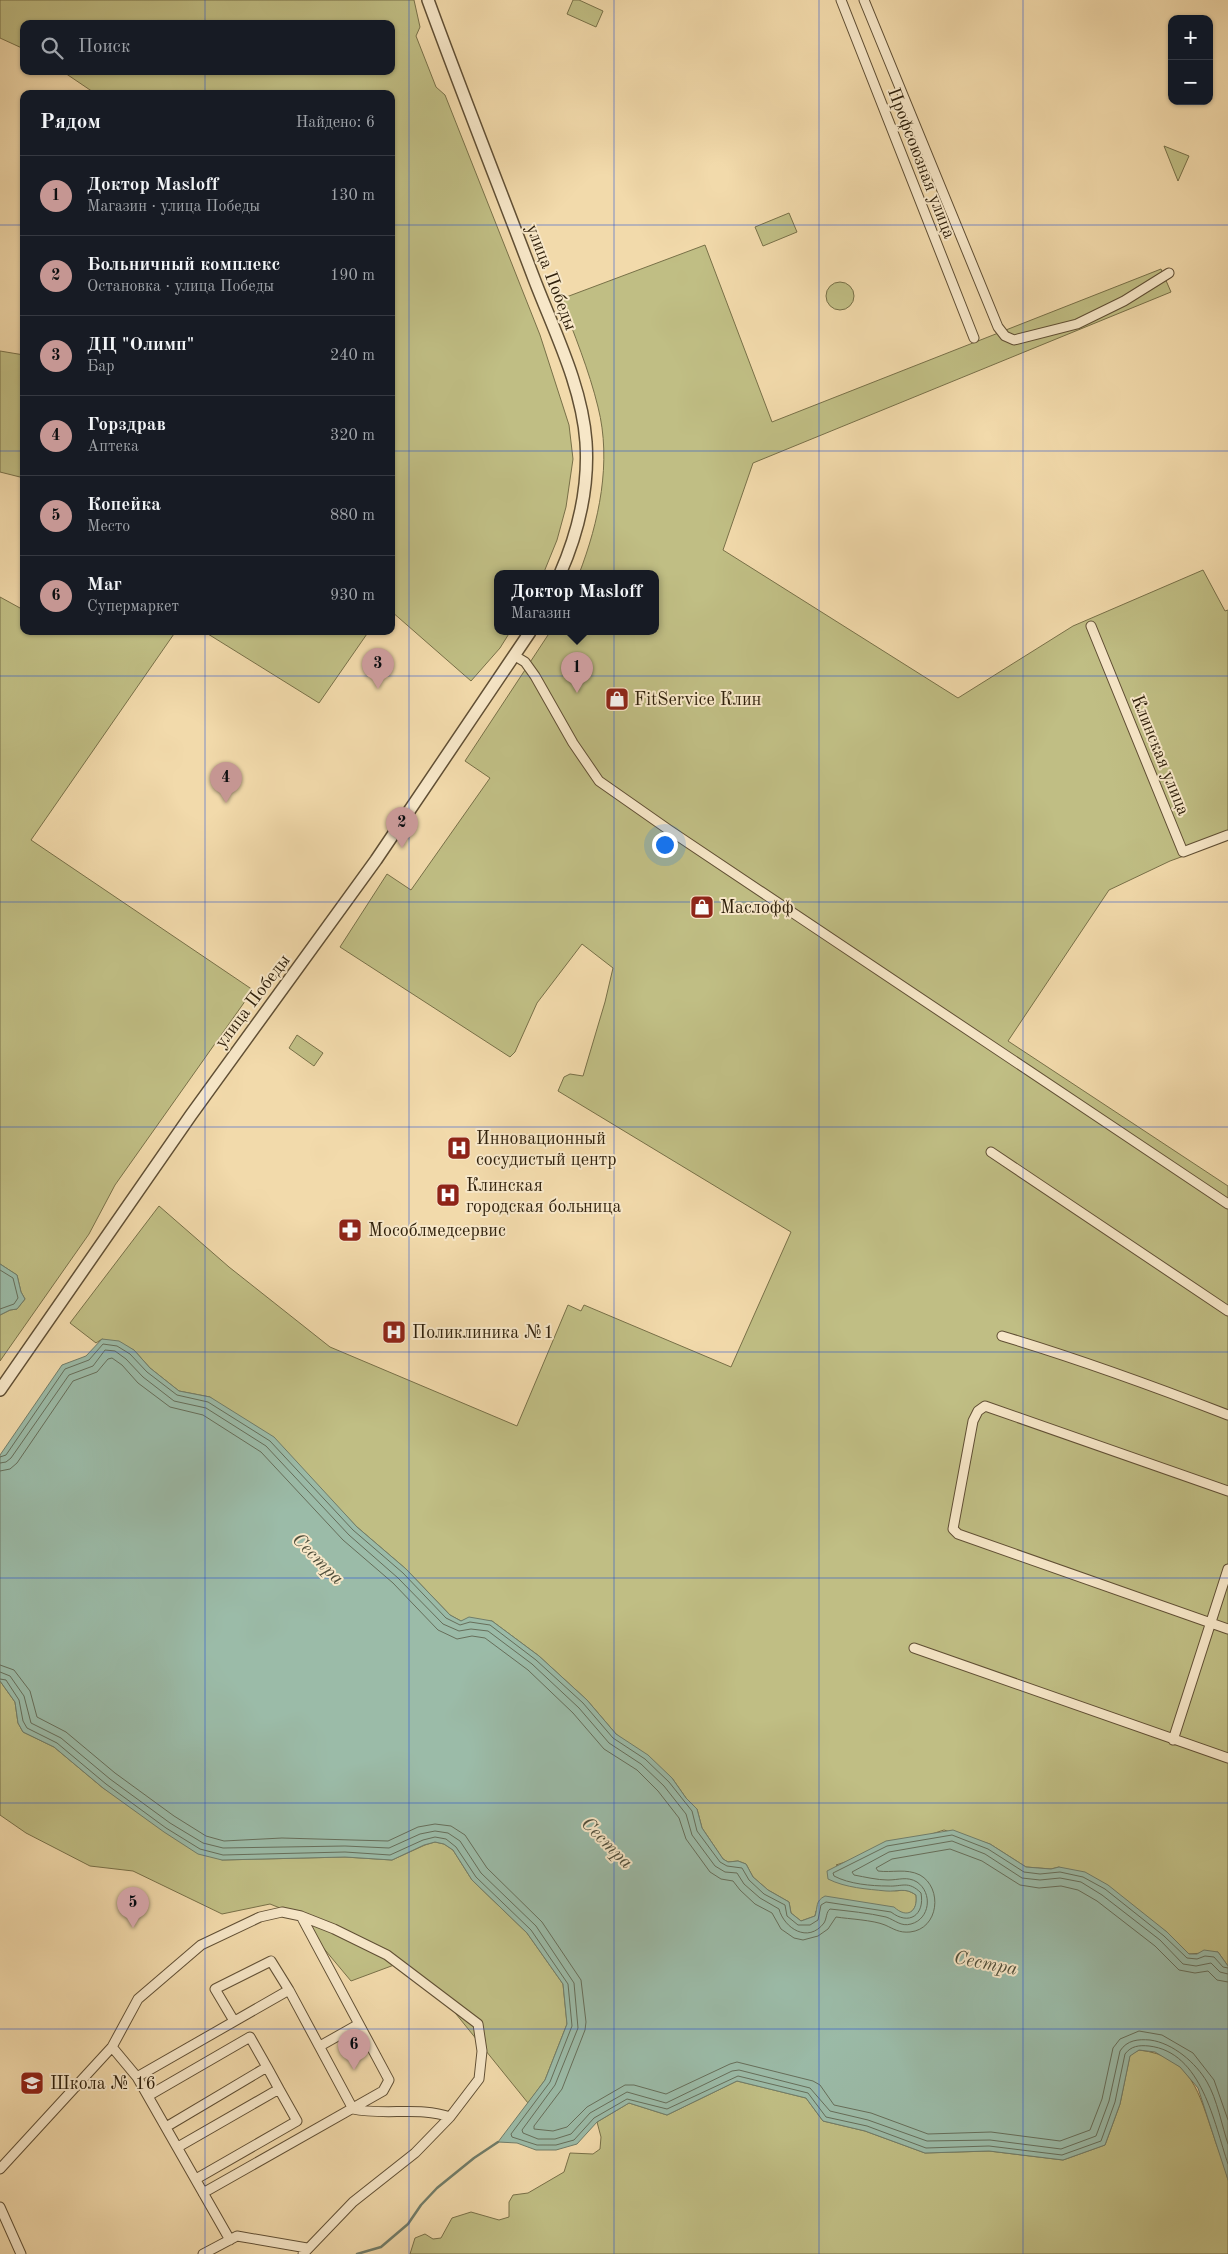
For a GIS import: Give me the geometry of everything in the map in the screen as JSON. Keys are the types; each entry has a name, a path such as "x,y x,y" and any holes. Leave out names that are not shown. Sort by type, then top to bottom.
{"street":[{"name":"улица Победы","path":"428,0 564,358 583,419 586,460 583,500 574,541 562,570"},
{"name":"Профсоюзная улица","path":"841,0 974,338"},
{"path":"864,0 998,327 1005,336 1014,340 1077,324 1124,301 1169,273"},
{"name":"Клинская улица","path":"1091,626 1183,852 1228,835"},
{"name":"улица Победы","path":"0,1390 208,1091 376,860 528,635"},
{"path":"515,656 525,662 573,743 599,781 669,830 1228,1204"},
{"path":"992,1152 1228,1311"},
{"path":"1002,1336 1111,1371 1228,1415"},
{"path":"1228,1491 985,1406 978,1411 973,1421 953,1529 958,1534 1000,1550 1228,1629"},
{"path":"1172,1740 1228,1569"},
{"path":"914,1648 1172,1740 1228,1758"},
{"path":"0,2169 112,2047 138,1999 202,1945 260,1917 282,1912 302,1916 334,1929 387,1955 478,2024 482,2051 479,2079 450,2117 415,2153 353,2202 305,2251 237,2236 203,2254"},
{"path":"203,2193 383,2092 389,2080 302,1916"},
{"path":"234,2021 215,1989 271,1961 289,1990 354,2109 368,2112 437,2112 450,2117"},
{"path":"138,2077 289,1990"},
{"path":"320,2046 359,2024"},
{"path":"148,2096 250,2037 297,2121 196,2179"},
{"path":"112,2047 138,2077 230,2240"},
{"path":"166,2127 267,2068"},
{"path":"178,2147 280,2089"},
{"path":"0,2207 21,2254"}],"shaded area":[{"path":"0,0 414,0 420,27 416,36 436,87 445,95 540,335 569,425 573,459 566,507 557,540 545,570 494,570 494,635 508,635 500,648 471,681 395,614 395,90 90,90 68,75 395,75 395,20 20,20 20,47 0,38"},
{"path":"573,0 579,0 603,11 596,27 567,14"},
{"path":"1164,146 1189,156 1178,181"},
{"path":"789,213 797,232 763,246 755,227"},
{"path":"705,245 772,422 1161,269 1171,292 753,463 723,550 958,698 1073,626 1203,570 1225,611 1228,610 1228,840 1170,861 1109,890 1008,1041 1228,1186 1228,1966 1218,1952 1189,1954 1167,1932 1059,1867 1051,1869 1026,1867 990,1844 944,1830 836,1865 884,1888 894,1891 905,1890 916,1895 915,1906 908,1914 816,1911 815,1916 801,1921 791,1913 789,1902 768,1890 753,1877 746,1864 738,1861 728,1862 723,1859 702,1828 697,1809 686,1798 672,1778 616,1734 587,1700 539,1656 492,1621 461,1621 450,1615 406,1569 357,1527 320,1489 210,1397 179,1391 150,1368 134,1350 102,1339 96,1343 70,1323 159,1206 229,1267 330,1347 517,1426 568,1305 581,1311 584,1305 731,1367 791,1232 558,1091 564,1077 570,1074 583,1076 613,968 582,944 537,1003 515,1052 510,1057 340,947 387,874 411,890 490,778 465,761 548,635 659,635 659,570 580,570 597,513 601,492 604,449 602,428 594,393 561,299"},
{"path":"840,282 850,286 854,296 850,306 840,310 830,306 826,296 830,286"},
{"path":"0,351 20,354 20,477 0,472"},
{"path":"0,597 20,608 20,635 173,635 31,840 253,990 115,1185 89,1234 0,1361 0,1315 17,1309 25,1299 21,1292 17,1275 0,1264"},
{"path":"210,635 366,635 319,703"},
{"path":"297,1035 323,1053 314,1066 289,1048"},
{"path":"0,1681 15,1702 18,1723 23,1732 54,1747 103,1788 222,1860 345,1857 392,1860 435,1842 444,1844 453,1850 472,1880 527,1933 563,1984 567,2024 545,2080 528,2103 452,2009 394,1965 351,1981 295,1914 270,1904 222,1914 133,1871 90,1866 26,1833 0,1815"},
{"path":"1139,2050 1157,2054 1171,2060 1182,2069 1198,2092 1227,2175 1228,2254 410,2254 415,2238 425,2234 433,2239 441,2238 452,2218 471,2212 499,2220 509,2217 509,2202 513,2195 528,2193 564,2172 570,2153 593,2154 600,2149 601,2137 597,2122 629,2103 667,2115 737,2081 806,2098 823,2121 865,2131 925,2153 989,2151 1063,2160 1105,2145 1120,2104 1130,2055"}],"water":[{"path":"0,1264 17,1275 21,1292 25,1299 17,1309 0,1315"},
{"name":"Сестра","path":"102,1339 119,1341 134,1350 150,1368 179,1391 210,1397 274,1437 357,1527 406,1569 450,1615 461,1621 469,1617 492,1621 539,1656 587,1700 616,1734 648,1755 672,1778 686,1798 697,1809 702,1828 723,1859 728,1862 738,1861 746,1864 753,1877 768,1890 789,1902 791,1913 801,1921 815,1916 818,1902 825,1896 894,1907 903,1913 911,1912 916,1901 916,1895 912,1893 905,1890 886,1891 849,1886 828,1879 827,1871 886,1841 953,1830 990,1844 1026,1867 1051,1869 1059,1867 1085,1872 1108,1885 1167,1932 1189,1954 1197,1954 1204,1950 1218,1952 1228,1966 1228,2180 1198,2088 1180,2067 1155,2052 1139,2050 1130,2056 1120,2104 1105,2145 1063,2160 989,2151 925,2153 865,2131 823,2121 806,2098 737,2081 667,2115 629,2103 597,2122 577,2144 556,2150 536,2150 517,2143 498,2142 545,2080 567,2024 563,1984 527,1933 472,1880 453,1850 444,1844 435,1842 392,1860 345,1857 222,1860 198,1854 103,1788 54,1747 23,1732 18,1723 15,1702 0,1681 0,1455 62,1365 86,1356"}],"waterway":[{"path":"357,2254 381,2247 408,2224 421,2205 437,2188 474,2158 498,2142"}],"place":[{"name":"ДЦ \"Олимп\"","path":"378,689"},
{"name":"Доктор Masloff","path":"577,693"},
{"name":"FitService Клин","path":"617,699"},
{"name":"Горздрав","path":"226,803"},
{"name":"Больничный комплекс","path":"402,848"},
{"name":"Маслофф","path":"702,907"},
{"name":"Инновационный сосудистый центр","path":"459,1148"},
{"name":"Клинская городская больница","path":"448,1195"},
{"name":"Мособлмедсервис","path":"350,1230"},
{"name":"Поликлиника №1","path":"394,1332"},
{"name":"Копейка","path":"133,1928"},
{"name":"Маг","path":"354,2070"},
{"name":"Школа № 16","path":"32,2083"}]}
